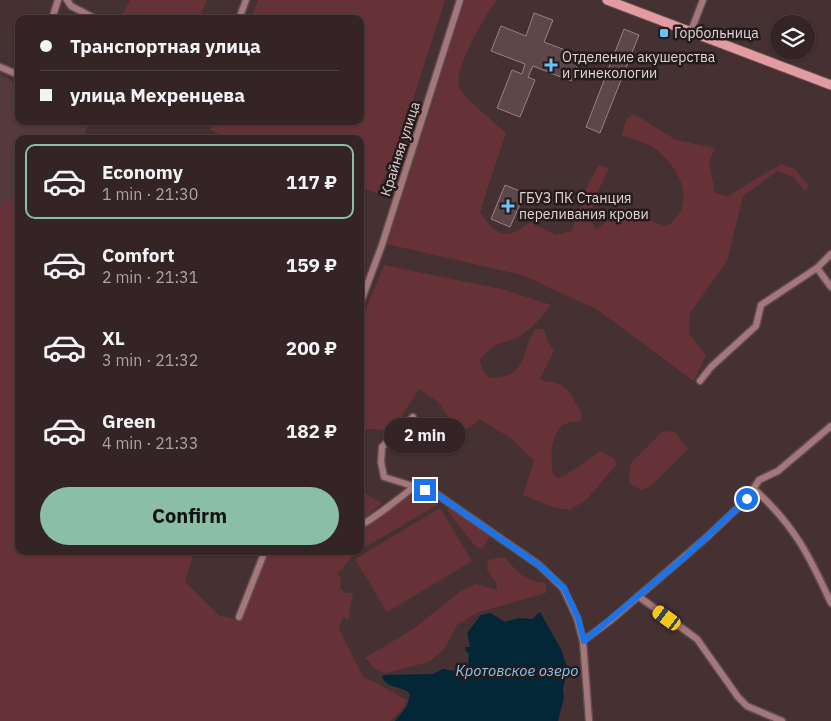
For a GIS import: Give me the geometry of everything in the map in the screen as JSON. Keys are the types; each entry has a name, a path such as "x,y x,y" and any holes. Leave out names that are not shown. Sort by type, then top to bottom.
{"street":[{"path":"53,15 58,0"},
{"path":"67,0 72,6 89,15"},
{"path":"240,15 246,0"},
{"name":"Крайняя улица","path":"364,293 382,245 460,0"},
{"path":"607,0 691,30 831,85"},
{"path":"691,30 703,0"},
{"path":"0,67 15,73"},
{"path":"700,381 711,367 756,326 761,305 817,268 831,254"},
{"path":"817,268 831,288"},
{"path":"413,417 382,447 381,462 384,477 435,493 540,566 564,588 578,618 584,641 589,721"},
{"path":"584,641 707,537 754,489 759,480 778,471 831,426"},
{"path":"364,524 415,486"},
{"path":"754,489 781,516 807,550 831,603"},
{"path":"239,617 263,555"},
{"path":"638,596 697,639 738,697 747,706 782,721"}],"shaded area":[{"path":"130,0 207,0 201,15 122,15"},
{"path":"258,0 445,0 396,152 377,193 364,188 364,135 223,135 210,130 212,125 364,125 364,15 252,15"},
{"path":"465,0 497,0 485,17 466,55 461,68 459,87 466,97 506,133 480,212 491,227 502,234 515,232 530,222 556,235 572,231 589,182 599,165 609,168 594,200 591,221 596,229 620,214 632,214 667,226 677,216 683,205 680,181 666,158 656,150 645,143 622,136 626,119 634,114 676,140 715,148 709,161 715,193 728,196 781,164 795,169 809,186 805,191 793,177 778,171 743,196 727,261 690,313 689,334 706,355 694,381 596,309 522,275 387,244"},
{"path":"0,74 15,83 15,125 88,125 84,135 15,135 15,197 0,207"},
{"path":"15,197 15,555 193,555 185,582 220,616 242,620 266,555 354,555 337,574 341,578 340,588 345,593 353,593 348,621 343,616 339,629 363,677 407,700 402,710 390,721 0,721 0,207"},
{"path":"384,265 506,290 551,305 526,332 493,347 485,354 480,360 482,370 490,378 511,374 522,362 535,329 544,329 547,340 554,351 540,379 563,386 570,393 582,414 580,422 562,426 557,432 552,448 553,475 559,478 564,476 601,451 615,459 616,465 588,498 570,510 552,507 523,495 534,461 511,438 479,419 472,426 459,433 438,402 419,389 396,425 387,430 366,429 364,435 364,313"},
{"path":"674,431 688,449 652,485 641,490 629,483 630,464 662,432"},
{"path":"364,492 382,503 364,517"},
{"path":"416,492 428,495 437,505 364,548 364,527"},
{"path":"450,507 490,536 483,549 476,547 447,510"},
{"path":"440,508 472,561 387,612 355,559"},
{"path":"505,557 522,575 532,580 546,583 546,593 476,613 457,625 445,648 429,662 385,673 374,668 365,658 413,629 461,591 476,584 497,590 497,584 487,570 488,560"}],"water":[{"name":"Кротовское озеро","path":"540,612 561,649 566,664 567,672 563,689 564,698 558,721 395,721 407,706 410,694 403,689 388,684 382,677 383,675 433,674 443,669 461,672 468,664 469,654 465,650 466,647 470,647 467,633 481,615 490,613 505,622 518,618 532,619"}],"building":[{"name":"Отделение акушерства и гинекологии","path":"534,13 553,20 544,42 581,56 571,81 533,66 528,77 535,80 520,117 497,108 512,70 522,74 525,64 491,51 501,26 526,36"},
{"path":"624,29 639,35 600,133 586,127"},
{"name":"ГБУЗ ПК Станция переливания крови","path":"505,185 525,193 510,227 491,219"}],"place":[{"name":"Горбольница","path":"664,33"},
{"name":"Отделение акушерства и гинекологии","path":"551,65"},
{"name":"ГБУЗ ПК Станция переливания крови","path":"508,206"}],"route":[{"path":"425,490 435,493 540,566 564,588 578,618 584,641 686,556 747,499"}]}
